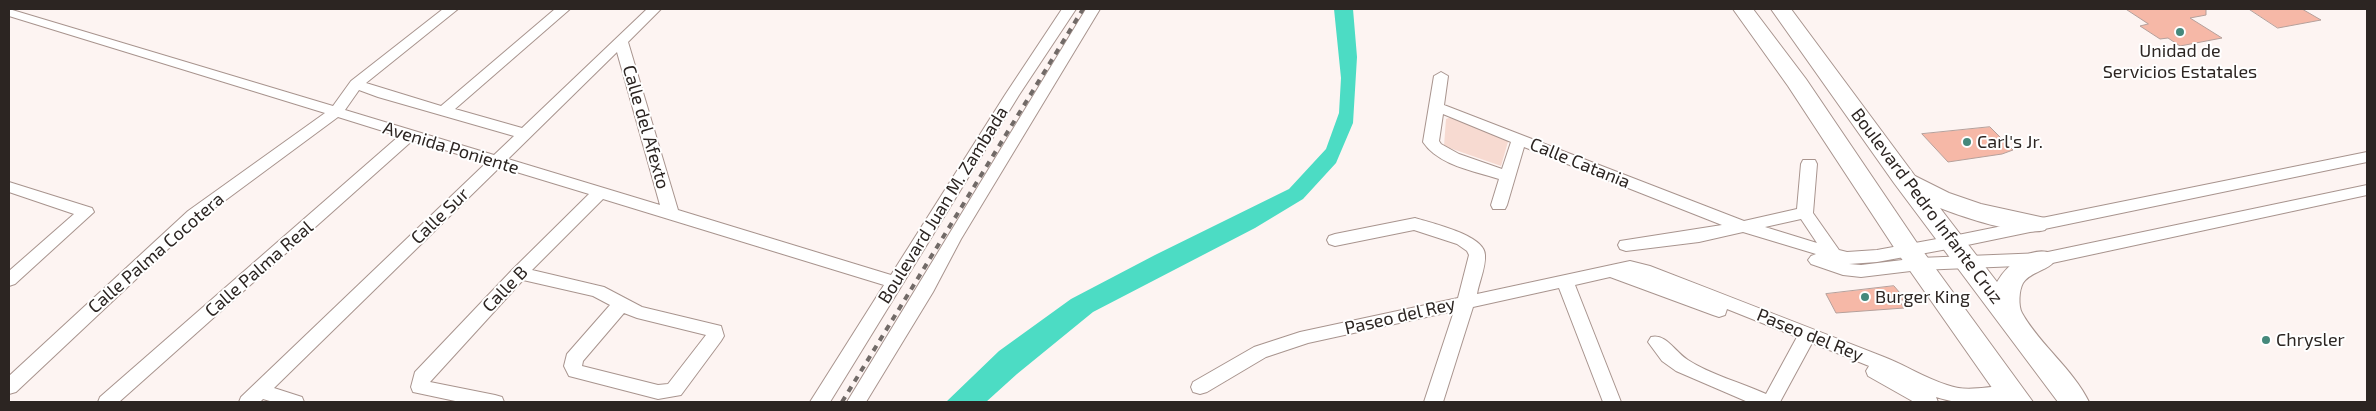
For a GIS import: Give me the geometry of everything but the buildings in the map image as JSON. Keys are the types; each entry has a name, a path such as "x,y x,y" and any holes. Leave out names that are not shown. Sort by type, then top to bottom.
{"highway":[{"name":"Boulevard Pedro Infante Cruz","path":"1743,9 1798,84 1913,257 2014,398"},
{"name":"Boulevard Pedro Infante Cruz","path":"1781,9 1903,177 2074,402"},
{"path":"1903,177 1916,186 1954,204 1994,216 2036,224"},
{"path":"2007,312 2006,289 2011,278 2019,270 2043,259"}],"street":[{"name":"Calle Palma Cocotera","path":"9,387 194,215 336,112 356,84 451,9"},
{"path":"444,111 563,9"},
{"name":"Calle Sur","path":"254,397 654,9"},
{"name":"Boulevard Juan M. Zambada","path":"820,402 894,282 1069,9"},
{"name":"Boulevard Juan M. Zambada","path":"856,402 927,288 953,239 1093,9"},
{"name":"Avenida Poniente","path":"9,12 894,282"},
{"name":"Calle del Afexto","path":"622,41 671,214"},
{"path":"1441,76 1431,142 1435,148 1508,176"},
{"path":"356,84 525,134"},
{"name":"Calle Catania","path":"1437,107 1735,224"},
{"name":"Calle Palma Real","path":"107,402 410,135"},
{"path":"1499,205 1520,139"},
{"path":"1735,224 1843,269 1872,270 1913,257 1960,252 2036,224 2367,157"},
{"path":"1809,164 1805,213 1843,269"},
{"path":"9,187 86,212 9,280"},
{"path":"1735,224 1833,255 1858,258 1913,257 1960,252 2043,259 2367,190"},
{"name":"Calle B","path":"495,402 420,387 422,377 519,274 600,193"},
{"path":"1626,245 1699,236 1735,224 1805,213"},
{"path":"1335,240 1415,224 1428,226 1468,242 1476,248 1477,255 1466,302 1434,402"},
{"name":"Paseo del Rey","path":"1200,388 1260,352 1280,344 1466,302 1565,282 1609,270 1805,338 1956,396 1970,398 2014,398"},
{"path":"519,274 598,290 637,312 715,331 715,336 674,390 658,392 576,371 573,366 574,359 621,304"},
{"path":"1565,282 1612,402"},
{"path":"1771,402 1805,338"},
{"name":"Paseo del Rey","path":"1805,338 1875,371 1929,402"},
{"path":"1657,342 1669,356 1683,366 1766,402"},
{"path":"254,397 295,402"}],"shaded area":[{"path":"1334,9 1353,9 1357,57 1353,123 1336,163 1303,199 1255,228 1093,312 986,402 946,402 999,351 1071,299 1289,189 1326,149 1339,113 1341,78"},
{"path":"1454,116 1510,135 1501,166 1444,146 1446,119"}],"railway":[{"path":"842,402 1083,9"}],"place":[{"name":"Unidad de Servicios Estatales","path":"2180,32"},
{"name":"Carl's Jr.","path":"1967,142"},
{"name":"Burger King","path":"1865,297"},
{"name":"Chrysler","path":"2266,340"}]}
